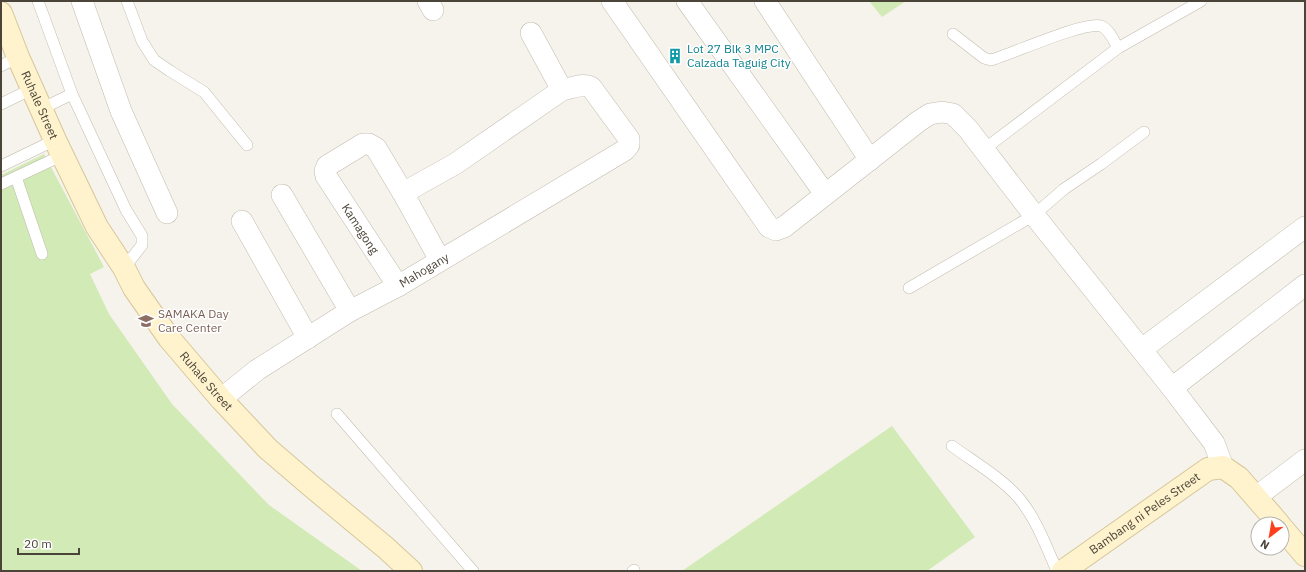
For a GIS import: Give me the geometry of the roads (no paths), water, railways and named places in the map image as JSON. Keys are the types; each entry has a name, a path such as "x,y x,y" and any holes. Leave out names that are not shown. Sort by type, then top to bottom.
{"street":[{"path":"82,1 121,111 167,213"},
{"path":"612,1 768,227 776,230 784,227 870,160 918,120 930,114 942,112 954,114 968,129 981,148 1142,349 1214,443 1223,467 1239,478 1272,516"},
{"path":"687,1 825,194"},
{"path":"765,1 870,160"},
{"name":"Ruhale Street","path":"1,13 10,61 32,89 97,227 124,268 134,288 169,338 221,399 268,448 310,486 386,548 411,571"},
{"path":"440,260 403,193 455,164 562,90 531,33"},
{"name":"Mahogany","path":"221,399 257,370 350,311 398,286 625,150 629,145 628,139 592,87 585,85 562,90"},
{"name":"Kamagong","path":"398,286 326,176 325,171 328,166 363,144 369,144 376,148 403,193"},
{"path":"282,195 350,311"},
{"path":"242,221 308,338"},
{"path":"1142,349 1305,227"},
{"path":"1172,388 1305,285"},
{"path":"1256,497 1305,460"},
{"name":"Bambang ni Peles Street","path":"1063,571 1208,469 1223,467"},
{"path":"1290,537 1305,555"}],"lane":[{"path":"38,1 72,94 126,210 142,236 142,245 124,268"},
{"path":"127,1 142,40 154,60 204,92 247,145"},
{"path":"981,148 987,147 1118,48 1201,1"},
{"path":"953,34 984,58 991,60 1088,26 1101,26 1104,28 1108,31 1118,48"},
{"path":"1,104 32,89"},
{"path":"41,109 72,94"},
{"path":"909,288 1034,215 1064,189 1144,132"},
{"path":"1,166 59,147"},
{"path":"1,184 16,177 59,147"},
{"path":"16,177 42,254"},
{"path":"337,414 473,571"},
{"path":"952,446 998,480 1018,497 1031,515 1045,543 1056,571"}],"place":[{"name":"Lot 27 Blk 3 MPC Calzada Taguig City","path":"675,56"},
{"name":"SAMAKA Day Care Center","path":"146,321"}]}
